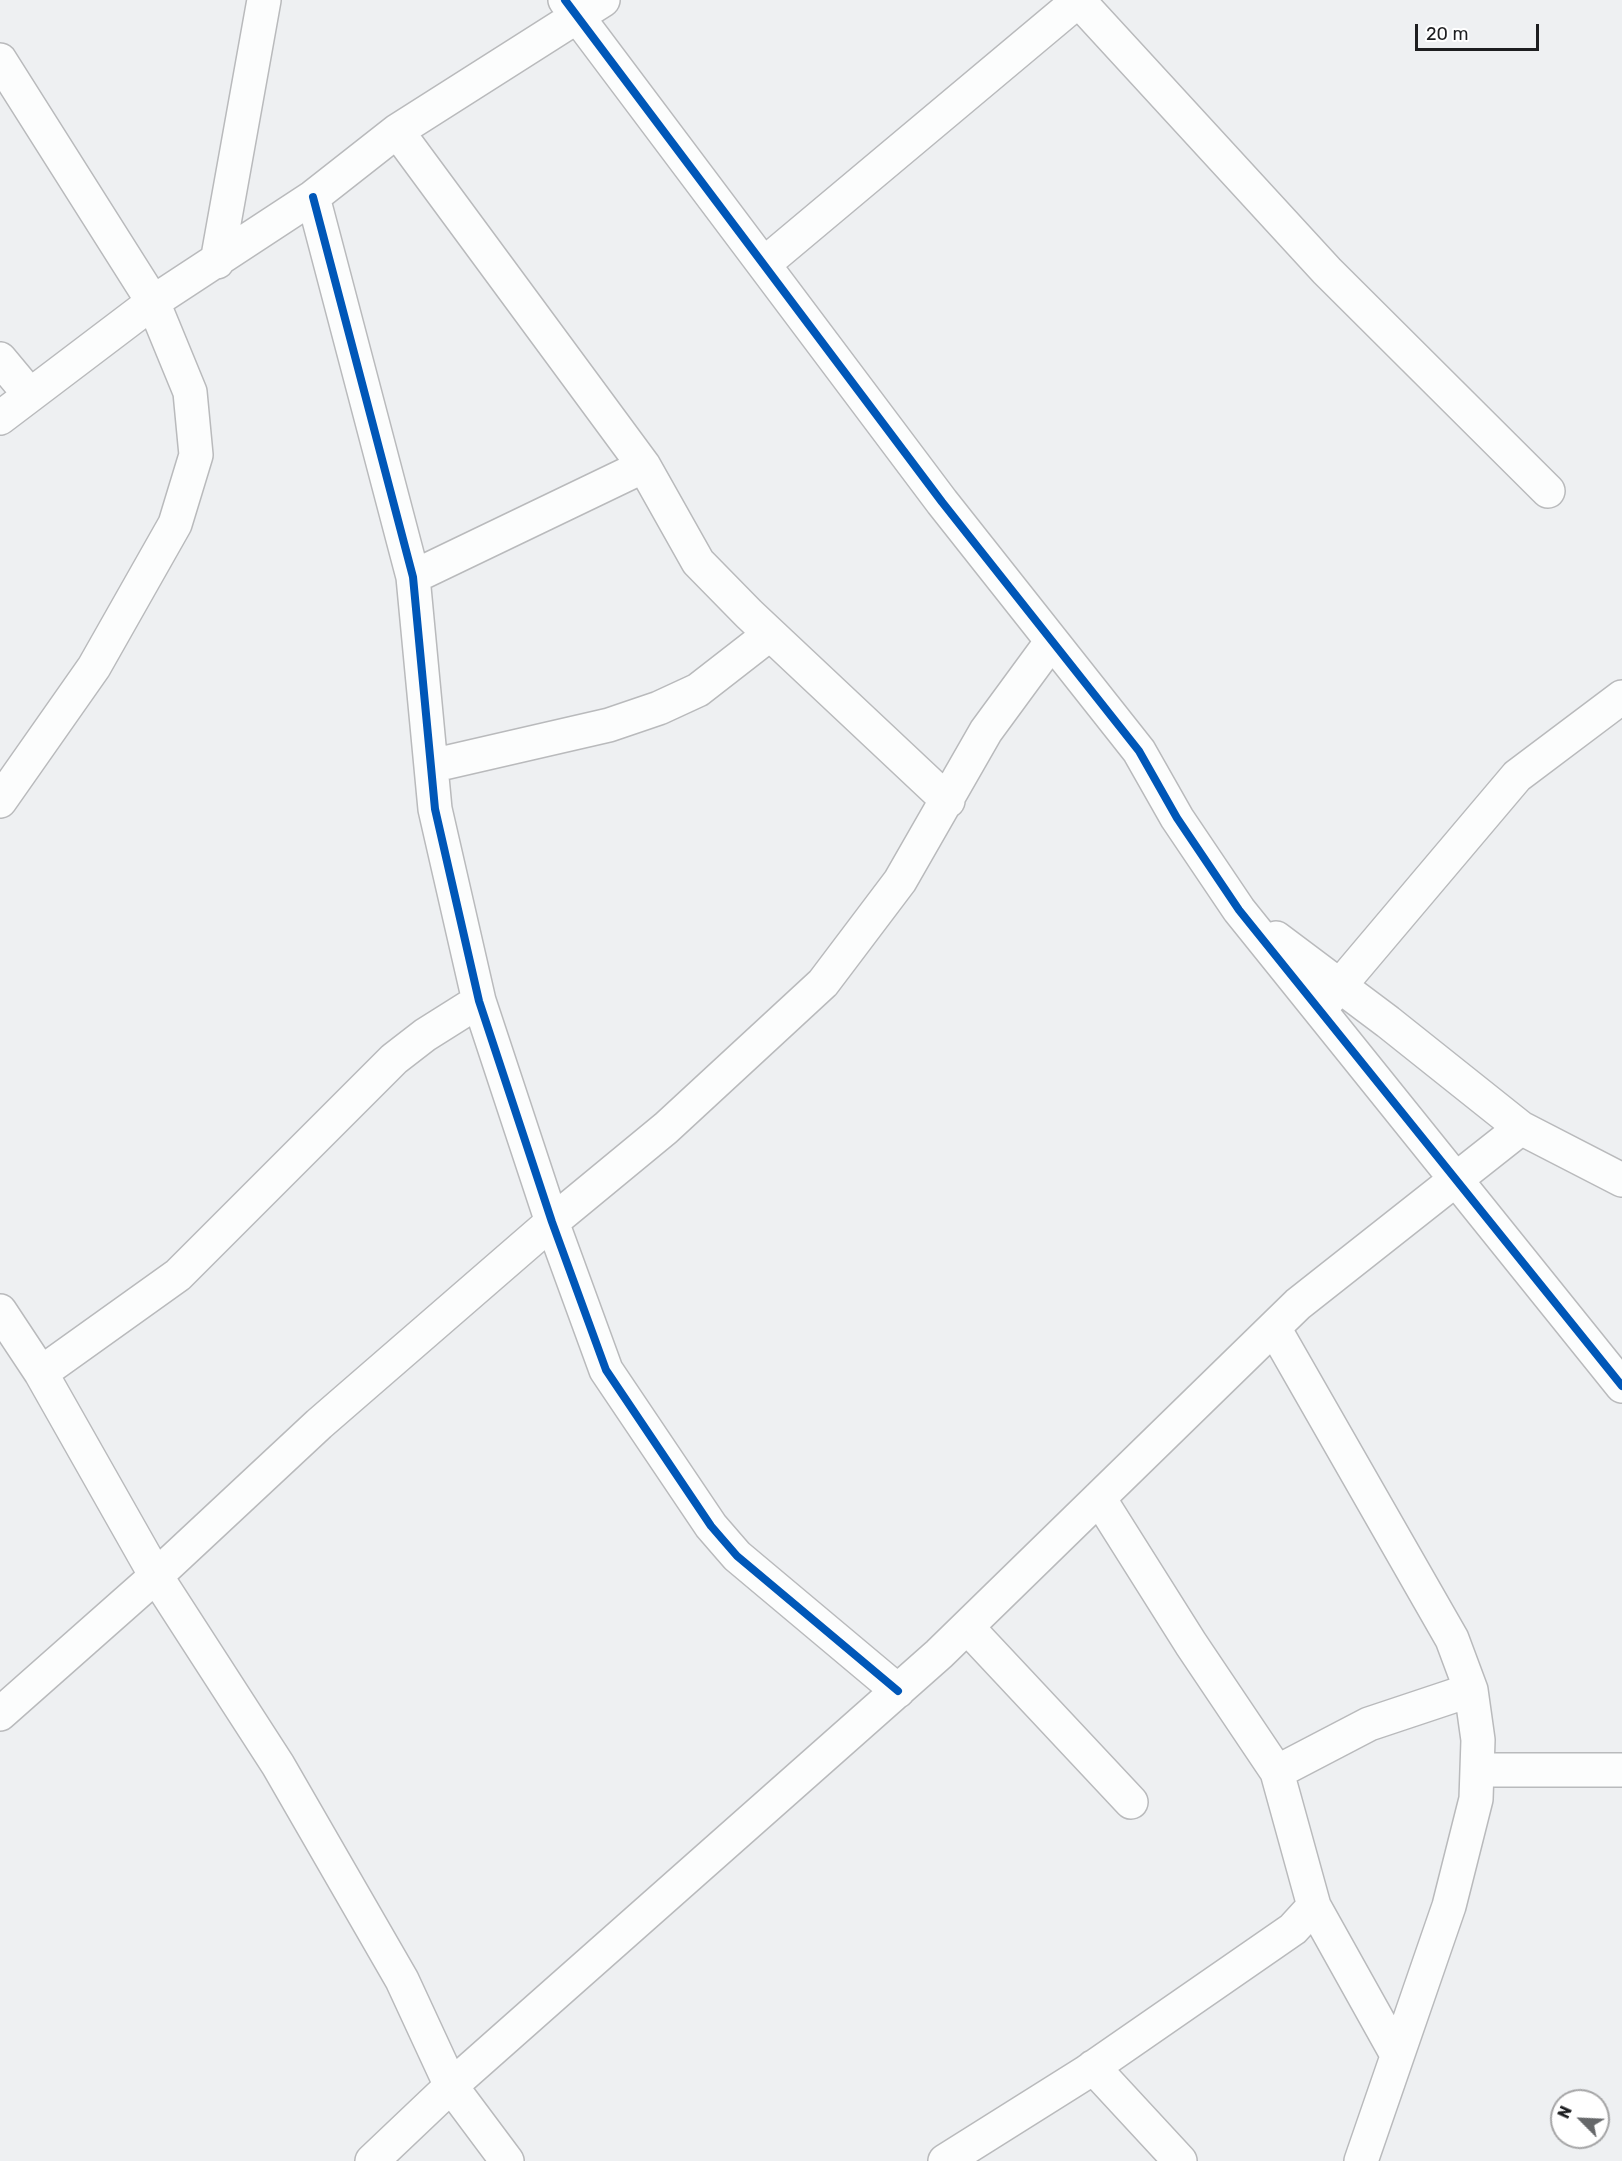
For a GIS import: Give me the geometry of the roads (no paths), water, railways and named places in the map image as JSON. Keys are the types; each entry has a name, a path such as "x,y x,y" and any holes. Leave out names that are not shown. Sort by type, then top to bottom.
{"street":[{"path":"217,262 264,0"},
{"path":"764,264 1079,0 1327,271 1548,491"},
{"path":"0,417 153,302 313,197 397,131 581,5 764,264 942,502 1139,751 1177,818 1239,910 1622,1386"},
{"path":"0,60 153,302 190,392 196,455 175,524 94,667 0,801"},
{"path":"397,131 644,466 698,562 770,634 948,801"},
{"path":"313,197 413,577 435,809 479,1001 552,1222 606,1370 711,1526 737,1556 898,1691"},
{"path":"0,359 30,395"},
{"path":"413,577 644,466"},
{"path":"431,766 609,725 658,708 698,690 770,634"},
{"path":"0,1714 156,1576 319,1424 552,1222 666,1128 823,984 900,881 948,801 986,731 1052,641"},
{"path":"1319,1011 1339,984 1516,776 1622,698"},
{"path":"1239,910 1339,984 1521,1128 1622,1180"},
{"path":"41,1373 178,1275 394,1059 425,1035 479,1001"},
{"path":"372,2161 451,2086 898,1691 967,1627 1298,1304 1521,1128"},
{"path":"0,1311 41,1373 156,1576 278,1765 402,1980 451,2086 507,2161"},
{"path":"1274,1328 1452,1639 1471,1690 1478,1740 1476,1799 1449,1906 1396,2053 1361,2161"},
{"path":"1099,1498 1191,1644 1277,1772 1314,1906 1396,2053"},
{"path":"967,1627 1131,1802"},
{"path":"1277,1772 1369,1724 1471,1690"},
{"path":"1477,1770 1622,1770"},
{"path":"945,2161 1093,2067 1293,1929 1314,1906"},
{"path":"1093,2067 1180,2161"}]}
